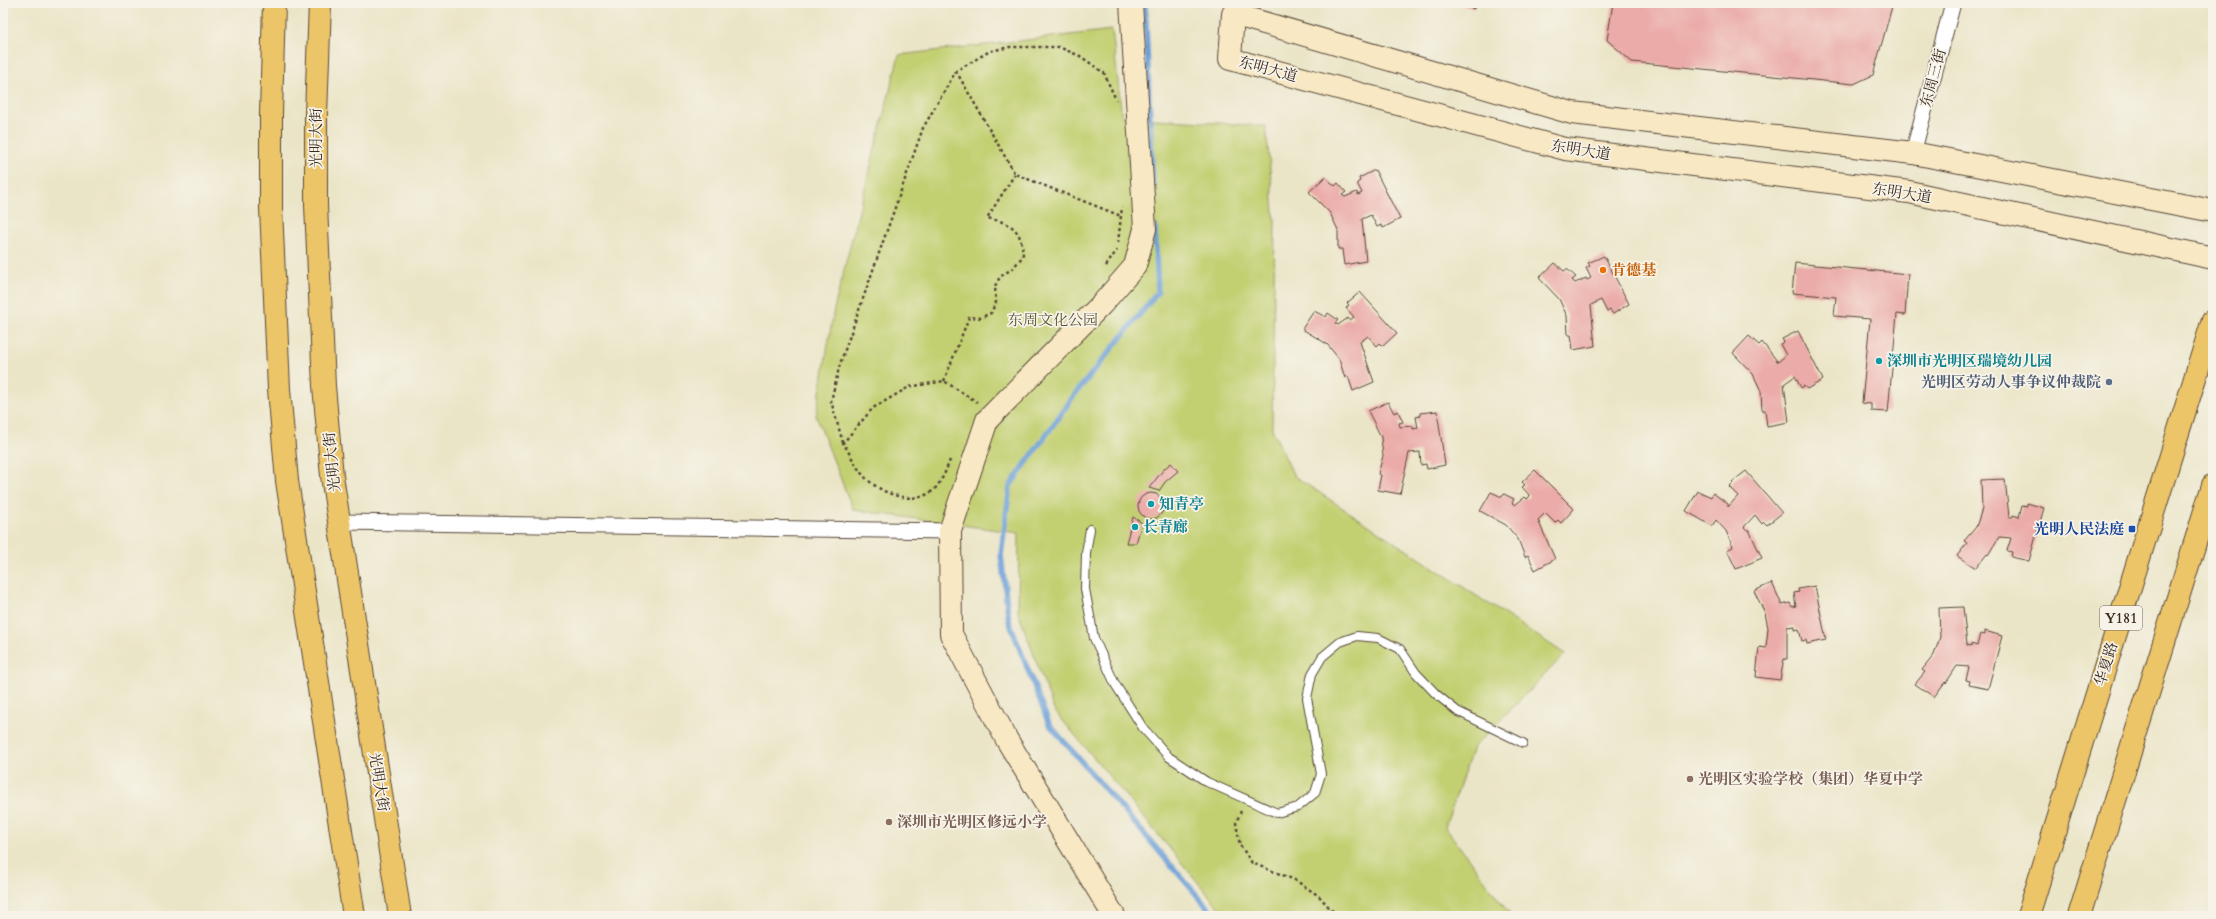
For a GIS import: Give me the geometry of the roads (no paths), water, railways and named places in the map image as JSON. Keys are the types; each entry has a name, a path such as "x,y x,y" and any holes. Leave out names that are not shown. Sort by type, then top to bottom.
{"main road":[{"path":"274,3 271,114 271,208 279,389 287,481 354,916"},
{"name":"光明大街","path":"320,3 316,115 319,296 331,461 339,522 400,916"},
{"path":"1114,916 1007,740 952,634 950,531 987,420 1102,304 1135,266 1145,229 1131,3"},
{"name":"东明大道","path":"2213,211 1913,153 1572,113 1233,14 1230,59 1565,149 1910,192 2213,258"},
{"name":"华夏路","path":"2028,916 2213,320"},
{"path":"2080,916 2213,485"}],"street":[{"name":"东周三街","path":"1913,153 1953,3"},
{"path":"339,522 950,531"}],"lane":[{"path":"1090,529 1085,589 1094,638 1115,684 1143,728 1169,758 1207,782 1277,813 1298,807 1315,792 1321,774 1319,755 1307,698 1312,674 1322,657 1340,642 1357,636 1378,638 1400,649 1416,673 1436,694 1457,711 1523,744"}],"waterway":[{"path":"1145,3 1153,185"},
{"path":"1155,227 1158,292 1075,394 1010,486 1001,555 1009,621 1049,724 1215,916"}],"place":[{"name":"肯德基","path":"1603,270"},
{"name":"深圳市光明区瑞境幼儿园","path":"1879,361"},
{"name":"光明区劳动人事争议仲裁院","path":"2109,382"},
{"name":"知青亭","path":"1151,504"},
{"name":"长青廊","path":"1135,527"},
{"name":"光明人民法庭","path":"2132,529"},
{"name":"光明区实验学校（集团）华夏中学","path":"1690,779"},
{"name":"深圳市光明区修远小学","path":"889,822"}],"park label":[{"name":"东周文化公园","path":"1053,320"}]}
